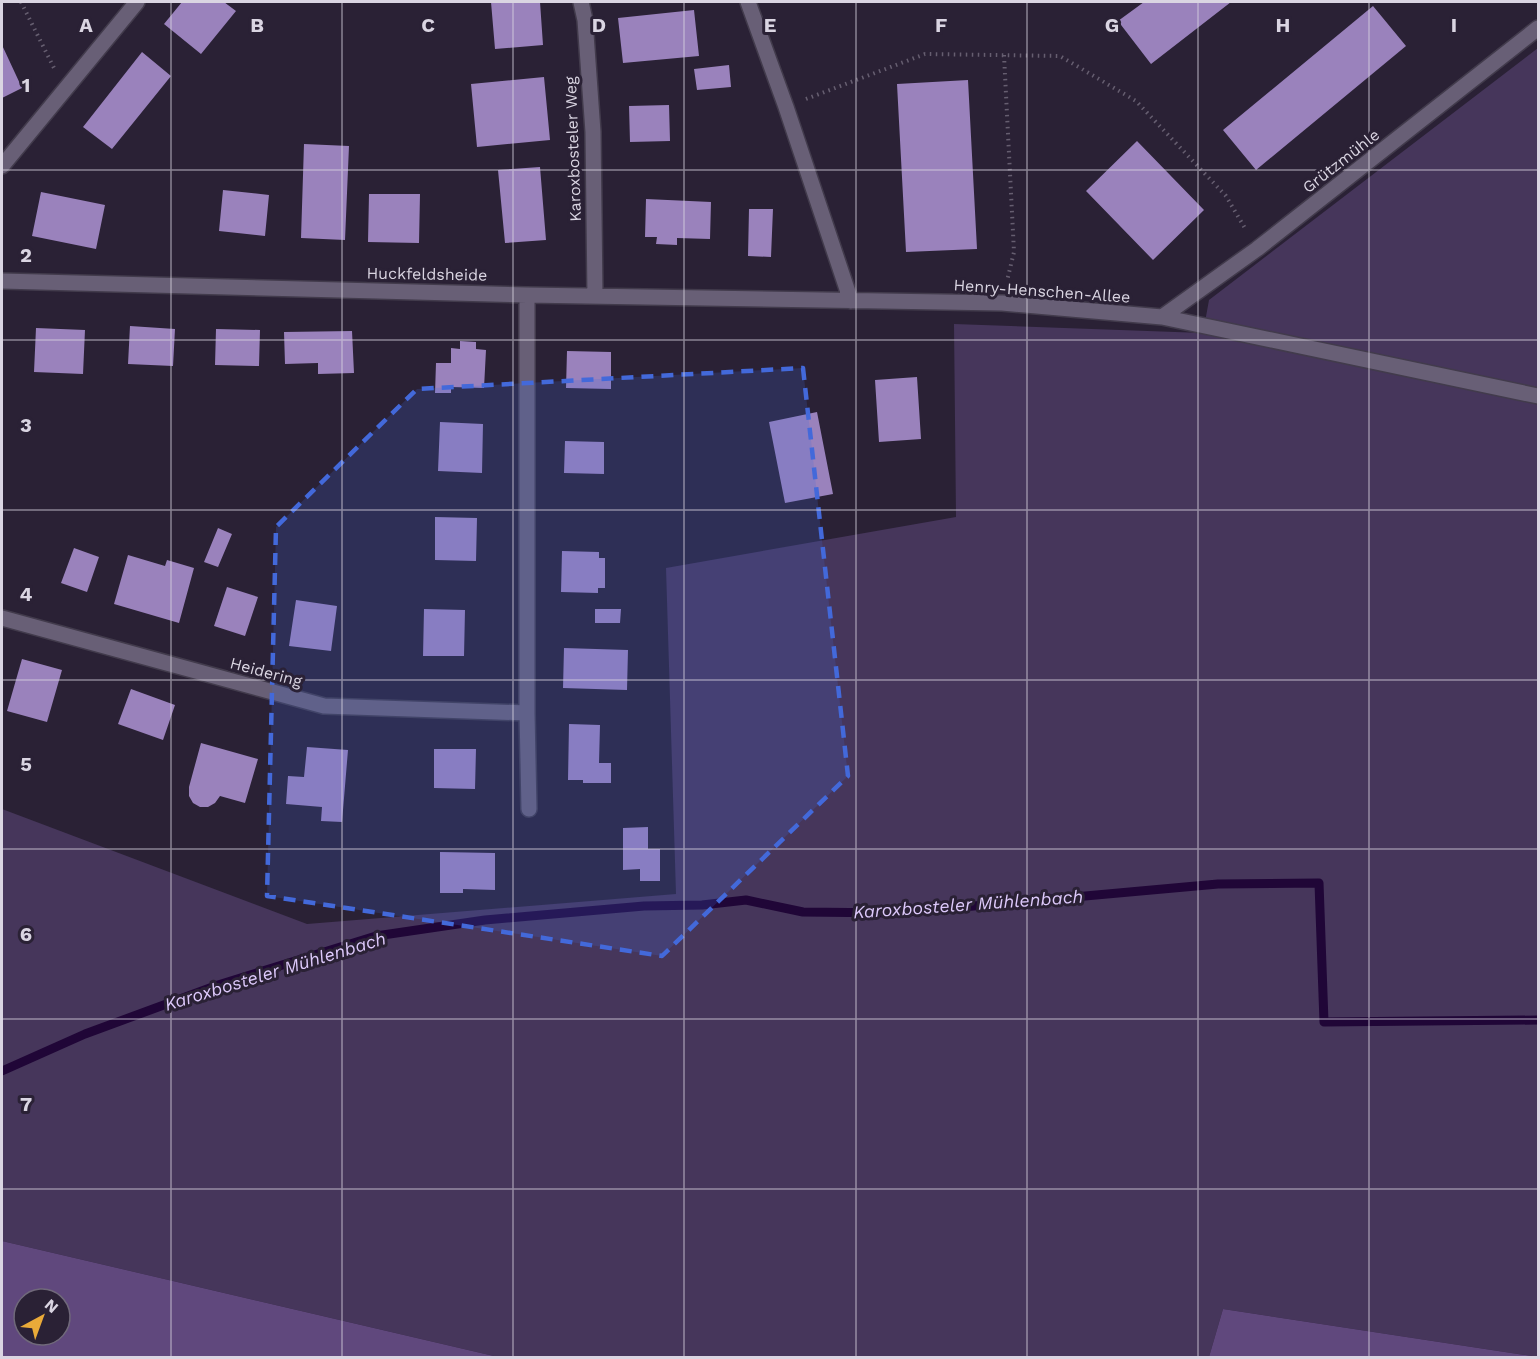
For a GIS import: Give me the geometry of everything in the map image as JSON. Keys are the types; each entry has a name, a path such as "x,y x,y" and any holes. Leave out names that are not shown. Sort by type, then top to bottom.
{"street":[{"path":"2,166 137,2"},
{"name":"Karoxbosteler Weg","path":"581,2 585,20 593,132 595,296"},
{"path":"748,2 851,301"},
{"name":"Grützmühle","path":"1162,317 1257,249 1539,28"},
{"name":"Huckfeldsheide","path":"2,281 851,301"},
{"path":"527,295 527,713 530,809"},
{"name":"Henry-Henschen-Allee","path":"851,301 1002,303 1162,317 1539,396"},
{"name":"Heidering","path":"2,618 324,706 527,713"}],"path":[{"path":"21,2 64,90"},
{"path":"786,107 925,54 1060,56 1136,100 1226,196 1257,249"},
{"path":"1004,55 1014,252"}],"highlighted area":[{"path":"803,368 848,776 662,956 267,896 276,527 417,389"}],"shaded area":[{"path":"1538,48 1538,1357 1223,1309 1209,1357 498,1357 2,1241 2,809 307,924 676,894 666,568 956,517 954,324 1203,333 1209,300"},
{"path":"2,1241 498,1357 2,1357"},
{"path":"1223,1309 1538,1357 1209,1357"}],"building":[{"path":"182,2 224,2 236,11 201,54 164,24"},
{"path":"491,2 540,2 543,45 495,49"},
{"path":"1144,2 1231,2 1151,64 1118,21"},
{"path":"1373,6 1406,46 1256,170 1223,130"},
{"path":"694,10 699,56 623,63 618,18"},
{"path":"2,45 22,88 2,98"},
{"path":"142,52 171,76 112,149 83,127"},
{"path":"729,65 731,87 697,90 694,69"},
{"path":"544,77 550,140 477,147 471,84"},
{"path":"968,80 977,249 906,252 897,84"},
{"path":"669,105 670,141 630,142 629,106"},
{"path":"1137,141 1204,210 1153,260 1086,191"},
{"path":"304,144 349,146 345,240 301,238"},
{"path":"540,167 546,240 505,243 498,170"},
{"path":"223,190 269,195 265,236 219,231"},
{"path":"41,192 105,205 96,249 32,236"},
{"path":"369,194 420,194 419,243 368,242"},
{"path":"646,199 711,202 710,239 677,238 677,245 656,244 657,237 645,237"},
{"path":"749,209 773,209 771,257 748,256"},
{"path":"130,326 175,329 173,366 128,364"},
{"path":"36,328 85,330 83,374 34,372"},
{"path":"216,329 260,330 259,366 215,365"},
{"path":"352,331 354,373 318,374 318,363 285,364 284,332"},
{"path":"460,341 476,342 476,349 486,350 484,388 451,387 451,393 435,393 436,363 451,363 451,348 460,349"},
{"path":"567,351 611,352 611,389 566,388"},
{"path":"917,377 921,439 879,442 875,380"},
{"path":"817,412 833,494 785,503 769,422"},
{"path":"440,422 483,424 482,473 438,471"},
{"path":"565,441 604,442 604,474 564,473"},
{"path":"435,517 477,518 476,561 435,560"},
{"path":"218,528 232,534 218,567 204,562"},
{"path":"74,548 99,557 87,592 61,583"},
{"path":"562,551 599,552 599,558 605,558 605,588 598,588 598,593 561,592"},
{"path":"128,555 165,566 167,560 194,568 179,623 114,604"},
{"path":"227,587 258,597 245,636 214,626"},
{"path":"296,600 337,606 331,651 289,646"},
{"path":"424,609 465,610 464,656 423,656"},
{"path":"595,609 621,609 620,623 595,623"},
{"path":"564,648 628,650 627,690 563,688"},
{"path":"22,659 62,670 47,722 7,711"},
{"path":"131,689 175,705 163,740 118,724"},
{"path":"569,724 600,725 599,763 611,763 611,783 583,783 583,780 568,780"},
{"path":"201,743 258,759 245,803 220,796 208,807 200,807 193,803 189,796 189,787"},
{"path":"307,747 348,750 342,822 321,821 322,807 286,804 288,776 304,777"},
{"path":"434,749 476,749 475,789 434,788"},
{"path":"648,827 648,849 660,849 660,881 640,881 640,869 623,870 623,828"},
{"path":"440,852 495,853 495,890 463,889 463,893 440,893"}],"waterway":[{"name":"Karoxbosteler Mühlenbach","path":"2,1071 85,1034 218,985 376,936 485,920 644,906 702,905 746,900 803,912 896,913 1218,884 1319,883 1324,1022 1538,1020"}]}
